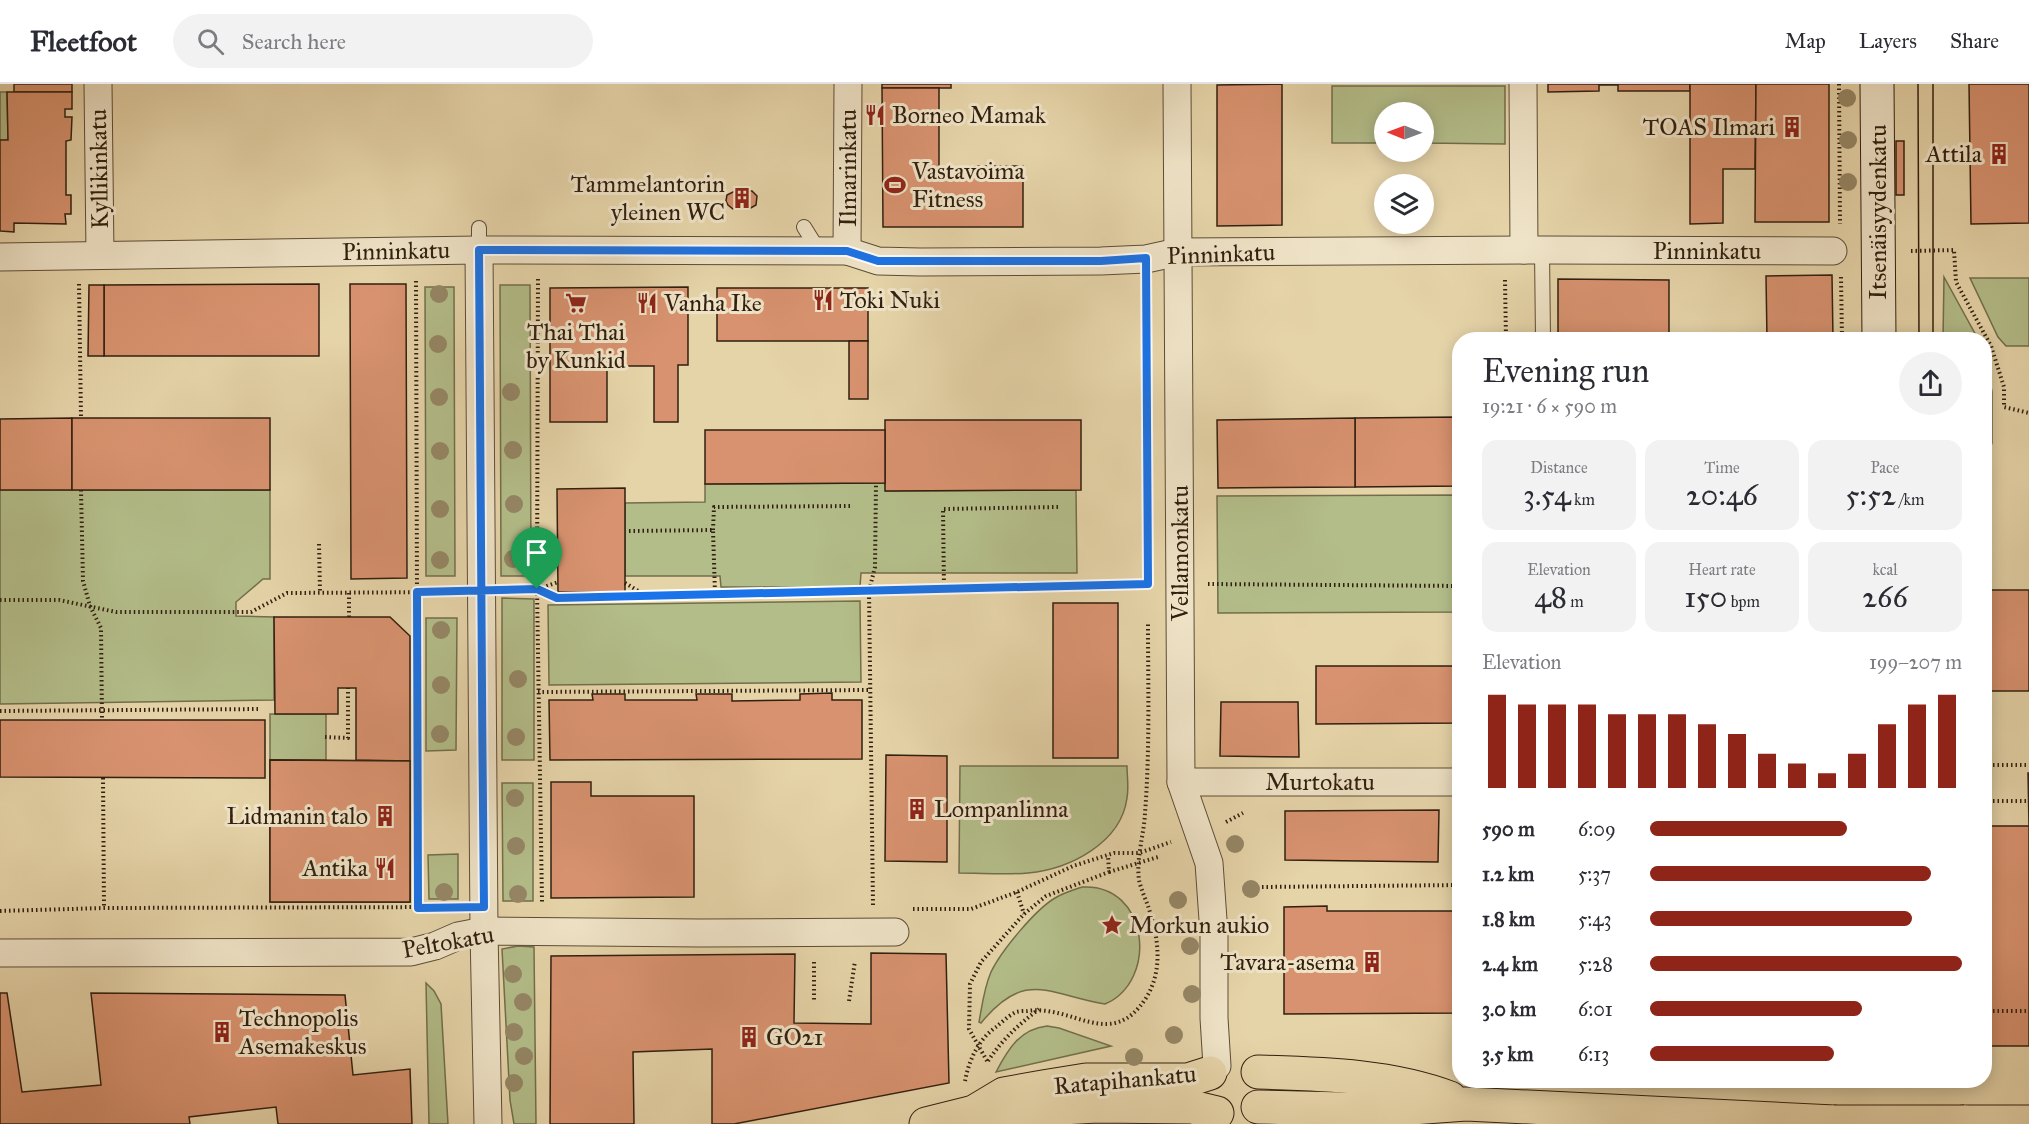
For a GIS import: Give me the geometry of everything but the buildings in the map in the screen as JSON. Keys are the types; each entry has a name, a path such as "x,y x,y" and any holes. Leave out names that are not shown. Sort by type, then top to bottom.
{"main road":[{"name":"Itsenäisyydenkatu","path":"1877,84 1879,332"},
{"name":"Ratapihankatu","path":"926,1124 970,1097 1004,1094 1086,1080 1188,1080 1230,1068 1327,1074 1389,1082 1429,1090 1466,1104"},
{"path":"1230,1068 1263,1083 1263,1095 1258,1107 1246,1116 1231,1119 1217,1113 1208,1101 1205,1087 1230,1068"},
{"name":"Ratapihankatu","path":"970,1097 1009,1117 1062,1108 1097,1106 1192,1107 1217,1113"},
{"name":"Ratapihankatu","path":"1258,1107 1385,1110 1466,1104 1834,1122 2029,1122"}],"street":[{"name":"Kyllikinkatu","path":"98,84 100,254"},
{"name":"Ilmarinkatu","path":"847,251 848,84"},
{"name":"Vellamonkatu","path":"1177,84 1181,782 1209,863 1214,934 1214,1018 1230,1068"},
{"path":"1523,84 1524,250"},
{"name":"Pinninkatu","path":"0,256 479,239 847,251 878,261 920,262 1101,261 1146,258 1178,252 1838,250"},
{"path":"479,239 484,919 488,1124"},
{"name":"Murtokatu","path":"1181,782 1452,782"},
{"name":"Peltokatu","path":"0,953 411,951 435,946 458,936 484,919 678,933 895,932"}],"lane":[{"path":"804,226 819,251"},
{"path":"1524,250 1542,332"}],"path":[{"path":"1839,84 1838,250 1842,332"},
{"path":"1507,332 1524,250"},
{"path":"1954,250 1956,282 1983,332"},
{"path":"538,279 537,589 542,911"},
{"path":"79,280 81,418"},
{"path":"416,280 418,908"},
{"path":"1992,349 2004,387 2004,407 2029,412"},
{"path":"873,909 869,591 875,567 876,483"},
{"path":"81,490 83,581 90,606 101,628 102,720"},
{"path":"715,594 714,507 853,506"},
{"path":"944,589 944,509 1058,507"},
{"path":"629,531 713,530"},
{"path":"320,544 320,592"},
{"name":"Vellamonkatu","path":"1148,574 1148,596"},
{"path":"0,600 59,600 116,612 251,612 287,593 537,589 558,582"},
{"path":"625,582 646,596"},
{"path":"537,589 557,598 1148,584 1452,586"},
{"path":"349,592 349,617"},
{"name":"Vellamonkatu","path":"1040,1009 1061,1013 1082,1021 1107,1025 1122,1021 1135,1012 1147,996 1155,979 1158,957 1157,935 1139,881 1139,853 1145,814 1148,742 1148,618"},
{"path":"326,737 348,738 348,688"},
{"path":"538,692 870,690"},
{"path":"0,711 261,709"},
{"path":"1992,765 2029,765"},
{"path":"103,778 104,908"},
{"path":"1992,801 2028,801"},
{"path":"1108,855 1109,872"},
{"path":"987,1061 969,1029 970,984 981,962 1024,914 1046,896 1158,856"},
{"path":"1262,887 1452,885"},
{"path":"1017,892 1024,914"},
{"path":"0,911 104,908 418,908 484,919"},
{"path":"849,1000 855,958"},
{"path":"814,960 814,1000"},
{"path":"970,1097 967,1069 978,1044 992,1029 1015,1012 1040,1009"},
{"path":"984,1070 987,1061 1000,1043 1015,1027 1040,1009"},
{"path":"1992,1011 2029,1011"}],"green space":[{"path":"1332,86 1505,86 1505,144 1434,143 1434,102 1374,102 1374,143 1332,143"},
{"path":"0,92 7,92 8,140 0,140"},
{"path":"1944,277 1974,332 1943,332"},
{"path":"1970,278 2029,278 2029,346 2006,346 1998,337"},
{"path":"500,285 530,285 531,576 501,576"},
{"path":"425,287 454,287 455,576 426,576"},
{"path":"885,483 886,491 1076,490 1077,573 861,573 860,587 721,587 720,576 625,576 625,503 705,502 705,484"},
{"path":"0,490 270,490 270,579 263,579 236,602 236,616 274,617 274,700 0,704"},
{"path":"1452,495 1452,612 1218,613 1217,496"},
{"path":"502,598 534,599 534,760 502,760"},
{"path":"860,601 861,682 549,685 548,605"},
{"path":"426,618 457,618 456,750 426,751"},
{"path":"270,714 326,714 326,760 270,760"},
{"path":"960,766 1127,766 1127,798 1123,814 1115,828 1091,851 1076,859 1060,866 1028,873 959,873"},
{"path":"502,783 533,783 533,901 503,901"},
{"path":"458,854 458,899 429,899 428,855"},
{"path":"1082,887 1104,890 1121,900 1133,916 1139,935 1139,956 1134,975 1122,992 1105,1004 1053,992 1025,990 1011,996 997,1006 981,1023 979,1022 991,972 1010,943 1047,904 1061,895"},
{"path":"518,946 534,947 536,1124 514,1124 510,1100 502,949"},
{"path":"426,983 434,991 441,1004 448,1124 429,1124"},
{"path":"1047,1026 1111,1046 996,1072 1016,1041 1029,1031"}],"tram line":[{"path":"1918,84 1919,332"},
{"path":"1933,84 1933,332"}],"place":[{"name":"Borneo Mamak","path":"875,115"},
{"name":"TOAS Ilmari","path":"1792,127"},
{"name":"Attila","path":"1999,154"},
{"name":"Vastavoima Fitness","path":"895,185"},
{"name":"Tammelantorin yleinen WC","path":"742,198"},
{"name":"Toki Nuki","path":"823,300"},
{"name":"Thai Thai by Kunkid","path":"576,303"},
{"name":"Vanha Ike","path":"647,303"},
{"name":"Lompanlinna","path":"917,809"},
{"name":"Lidmanin talo","path":"385,816"},
{"name":"Antika","path":"385,868"},
{"name":"Morkun aukio","path":"1112,925"},
{"name":"Tavara-asema","path":"1372,962"},
{"name":"Technopolis Asemakeskus","path":"222,1032"},
{"name":"GO21","path":"749,1037"}],"route":[{"path":"537,589 481,591 417,592 418,908 484,907 481,591 480,513 479,250 847,251 878,261 920,262 1101,261 1146,258 1148,584 557,598 537,589"}]}
